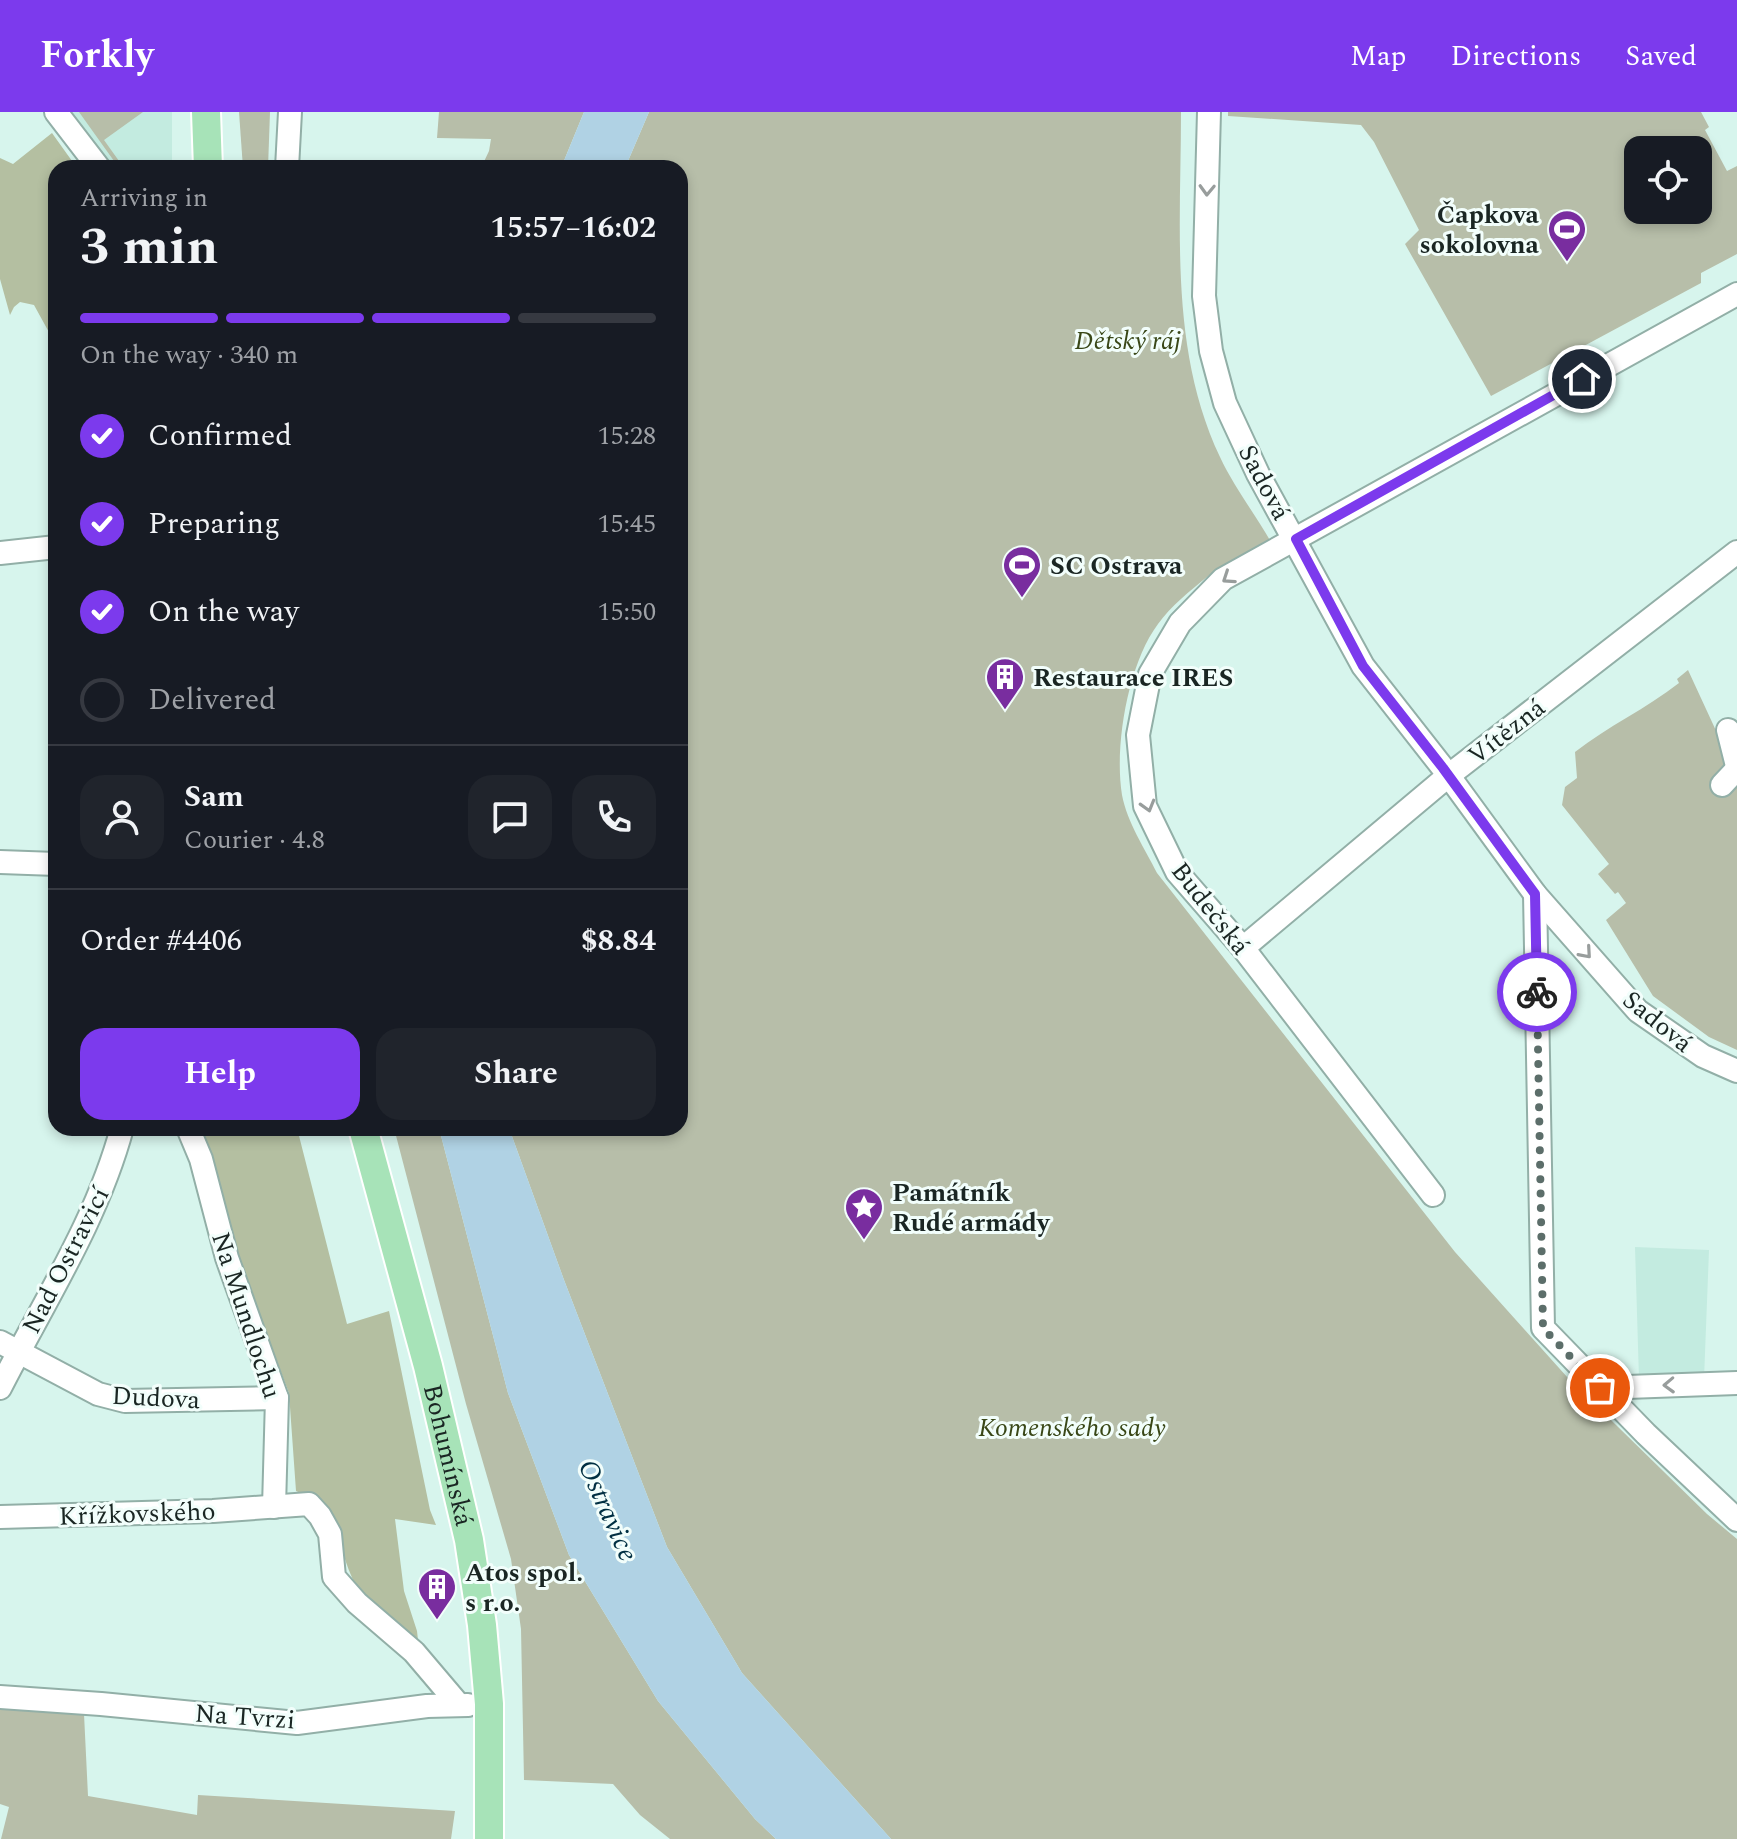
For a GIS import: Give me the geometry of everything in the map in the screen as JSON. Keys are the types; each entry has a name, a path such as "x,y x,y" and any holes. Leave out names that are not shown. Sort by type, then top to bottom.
{"main road":[{"path":"206,112 208,160"},
{"name":"Bohumínská","path":"365,1136 428,1366 469,1540 482,1625 489,1704 489,1839"}],"street":[{"path":"56,112 93,160"},
{"path":"287,160 290,112"},
{"name":"Sadová","path":"1209,112 1204,296 1211,351 1225,403 1258,474 1363,666 1535,894 1638,1011 1703,1056 1737,1071"},
{"name":"Budečská","path":"1433,1195 1243,948 1177,872 1145,806 1138,735 1150,674 1180,623 1223,579 1737,294"},
{"path":"0,553 48,548"},
{"name":"Vítězná","path":"1243,948 1448,776 1737,552"},
{"path":"1728,730 1732,774"},
{"path":"0,862 48,864"},
{"path":"1535,894 1543,1328 1600,1388 1737,1520"},
{"name":"Nad Ostravicí","path":"0,1388 9,1347 85,1226 119,1136"},
{"name":"Na Mundlochu","path":"191,1136 201,1159 227,1258 277,1398 274,1507"},
{"name":"Dudova","path":"9,1347 98,1394 125,1401 277,1398"},
{"path":"1600,1388 1737,1383"},
{"name":"Křížkovského","path":"0,1517 213,1511 309,1504 330,1534 334,1577 357,1603 414,1652 459,1705"},
{"name":"Na Tvrzi","path":"0,1697 297,1723 427,1706 489,1704"}],"shaded area":[{"path":"72,112 172,112 172,160 108,160"},
{"path":"52,133 71,160 48,160 48,330 34,305 20,302 10,315 0,279 0,158 13,164"},
{"path":"199,1136 299,1136 347,1324 389,1311 430,1510 436,1525 395,1519 404,1591 417,1631 419,1649 362,1594 350,1573 331,1520 323,1509 296,1491 289,1393 237,1257"},
{"path":"1635,1247 1709,1250 1704,1379 1639,1379"}],"green space":[{"path":"79,112 143,112 104,140 118,160 113,160"},
{"path":"239,112 270,112 268,160 242,160"},
{"path":"439,112 584,112 564,160 485,160 491,139 437,138"},
{"name":"Komenského sady","path":"649,112 1181,112 1181,288 1192,374 1220,457 1271,542 1229,562 1207,577 1168,611 1148,641 1131,683 1122,730 1120,775 1124,805 1157,873 1455,1252 1568,1378 1707,1514 1737,1539 1737,1839 891,1839 742,1673 667,1547 512,1136 688,1136 688,160 628,160"},
{"name":"Čapkova sokolovna","path":"1228,112 1701,112 1709,127 1705,130 1708,136 1624,136 1624,224 1712,224 1712,143 1727,171 1737,166 1737,254 1701,273 1701,283 1491,396 1405,244 1419,230 1374,142 1361,125 1228,116"},
{"path":"1688,670 1718,735 1737,729 1737,1050 1709,1037 1653,996 1606,920 1626,903 1598,874 1609,864 1562,805 1565,787 1577,778 1575,752 1679,683 1677,679"},
{"path":"396,1136 441,1136 508,1393 569,1555 658,1701 755,1819 776,1839 670,1839 640,1815 613,1784 524,1780 521,1629 511,1559 466,1404"},
{"path":"0,1709 84,1714 88,1796 197,1815 198,1795 455,1811 451,1839 1,1839 9,1807 0,1804"}],"water":[{"path":"584,112 649,112 628,160 564,160"},
{"name":"Ostravice","path":"441,1136 512,1136 667,1547 742,1673 891,1839 776,1839 755,1819 658,1701 569,1555 508,1393"}],"way so far":[{"path":"1537,992 1543,1328 1600,1388"}],"place":[{"name":"Čapkova sokolovna","path":"1567,263"},
{"name":"SC Ostrava","path":"1022,599"},
{"name":"Restaurace IRES","path":"1005,711"},
{"name":"Památník Rudé armády","path":"864,1241"},
{"name":"Atos spol. s r.o.","path":"437,1621"}],"route":[{"path":"1537,992 1535,894 1443,768 1363,666 1296,539 1582,379"}],"park label":[{"name":"Dětský ráj","path":"1128,340"}]}
